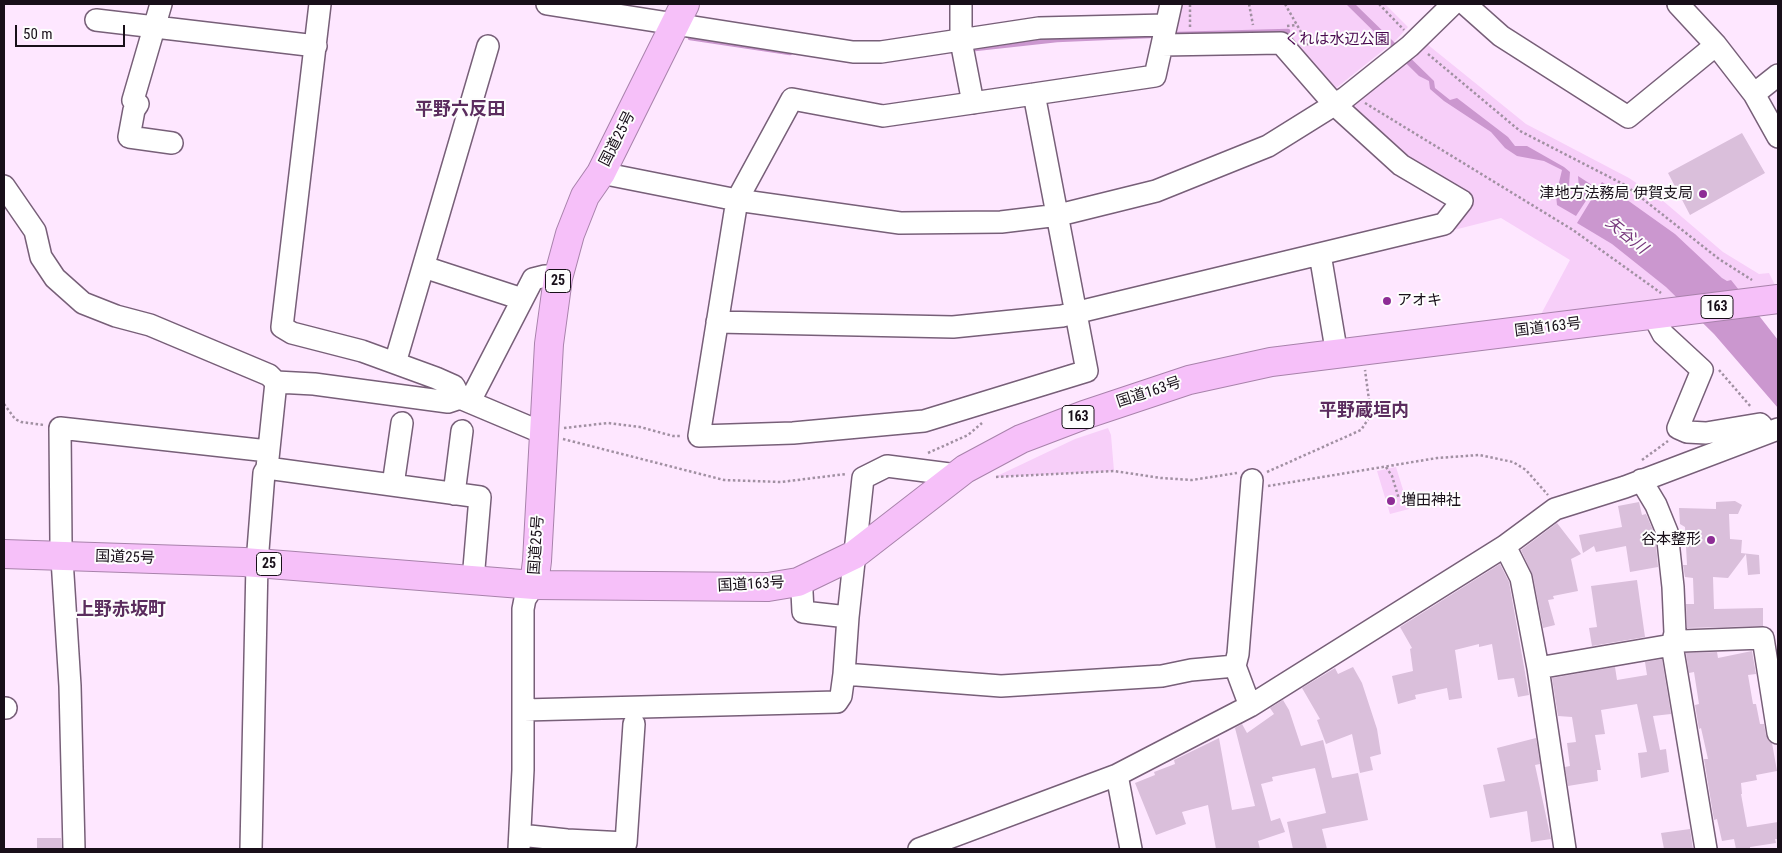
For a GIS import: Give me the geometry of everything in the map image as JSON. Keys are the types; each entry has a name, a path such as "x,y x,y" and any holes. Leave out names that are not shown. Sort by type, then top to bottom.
{"highway":[{"name":"国道25号","path":"4,554 257,563 534,585 552,433 549,344 558,278 585,196 601,172 680,14"},
{"name":"国道163号","path":"534,585 732,588 768,587 798,582 854,556 957,475 1020,439 1189,380 1270,362 1773,300"}],"street":[{"path":"161,4 132,100 138,104 134,110 129,137 172,143"},
{"path":"320,4 282,327 292,333 395,362 454,386 465,400"},
{"path":"547,4 680,14 853,52 881,52 1039,28 1281,42 1346,100 1401,165 1462,201 1444,224 1062,316 953,327 717,322"},
{"path":"961,4 961,41 973,103"},
{"path":"1034,94 1059,215 1086,371 924,421 793,433 698,436 737,200 792,99 883,116 1155,76 1171,4"},
{"path":"601,172 737,200 900,223 1001,222 1059,215 1156,191 1268,146 1346,100 1454,4"},
{"path":"1465,4 1501,36 1628,117 1716,45"},
{"path":"1678,4 1716,45 1754,94 1778,137"},
{"path":"96,20 316,46"},
{"path":"395,362 488,46"},
{"path":"1754,94 1778,75"},
{"path":"4,186 35,231 40,257 55,278 83,303 150,325 269,375 276,382 314,384 448,402 465,400 552,433"},
{"path":"1320,254 1337,355"},
{"path":"424,267 522,299"},
{"path":"465,400 533,279 545,276 558,278"},
{"path":"1662,314 1663,334 1702,370 1678,428 1687,432 1706,433 1760,424 1774,430"},
{"path":"251,849 257,563 264,473 268,460 276,382"},
{"path":"393,485 402,423"},
{"path":"74,849 70,686 62,556 60,428 268,460 393,485 480,497 473,580"},
{"path":"919,849 1117,775 1250,706 1505,546 1555,510 1633,484 1774,430"},
{"path":"454,494 462,431"},
{"path":"524,710 837,702 841,696 844,674 848,617 863,478 887,466 957,475"},
{"path":"1250,706 1235,666 1238,654 1252,480"},
{"path":"1633,484 1656,505 1667,532 1673,587 1675,633 1672,645 1706,849"},
{"path":"1505,546 1521,578 1538,668 1566,849"},
{"path":"798,582 802,592 803,612 848,617"},
{"path":"534,585 525,599 523,609 524,710 520,842 567,840 626,843 634,724"},
{"path":"1538,668 1672,645 1682,641 1763,638 1778,733"},
{"path":"844,674 1001,686 1162,676 1191,670 1235,666"},
{"path":"1117,775 1132,849"}],"path":[{"path":"1249,4 1253,25"},
{"path":"1285,4 1312,50"},
{"path":"1379,4 1413,42 1520,131 1625,185 1718,259 1758,284 1773,300"},
{"path":"1346,100 1573,230 1667,297 1662,314"},
{"path":"1252,480 1361,430 1371,415 1364,367"},
{"path":"922,455 968,435 998,408 997,399"},
{"path":"4,404 15,419 21,422 60,428"},
{"path":"552,433 608,423 640,427 673,436 698,436"},
{"path":"1633,484 1625,475 1672,438 1678,428"},
{"path":"552,433 724,480 781,482 844,473 863,478"},
{"path":"992,473 994,476 1028,476 1114,471 1161,478 1192,480 1231,472 1243,474 1259,485 1267,486 1460,455 1499,458 1526,470 1546,493 1555,510"},
{"path":"1386,467 1392,476 1399,499"}],"green space":[{"name":"くれは水辺公園","path":"1177,4 1385,4 1408,27 1396,40 1335,89 1329,87 1285,35 1174,37"},
{"path":"1422,40 1526,124 1629,178 1662,200 1723,252 1759,274 1769,273 1777,289 1539,318 1570,260 1501,218 1450,231 1473,201 1410,159 1347,104"},
{"path":"1108,428 1111,435 1114,471 995,477 1075,439"},
{"path":"1396,467 1409,509 1390,514 1377,471"}],"water":[{"path":"1346,4 1355,4 1434,81 1435,88 1450,100 1457,98 1508,137 1515,146 1527,146 1570,172 1568,200 1572,202 1579,188 1578,176 1595,187 1576,216 1557,205 1556,195 1562,170 1544,161 1517,156 1505,148 1491,132 1444,101 1430,89 1429,81 1419,76"},
{"name":"矢谷川","path":"1602,182 1675,234 1722,278 1727,281 1731,280 1778,340 1778,408 1714,334 1666,287 1612,244 1577,223"}],"building":[{"name":"津地方法務局 伊賀支局","path":"1742,133 1765,173 1690,215 1668,173"},
{"name":"谷本整形","path":"1735,501 1742,505 1738,514 1729,514 1730,539 1742,540 1741,553 1759,555 1760,574 1748,575 1746,554 1728,578 1713,577 1714,609 1763,608 1763,626 1687,628 1686,604 1694,604 1693,578 1685,577 1683,565 1687,565 1685,527 1680,524 1679,508 1716,509 1716,502"},
{"path":"1639,502 1642,515 1646,514 1655,535 1658,567 1630,572 1626,546 1596,552 1594,546 1583,553 1579,535 1622,527 1618,506"},
{"path":"1557,523 1581,554 1571,559 1578,591 1553,596 1554,599 1548,600 1555,625 1543,628 1533,576 1521,550"},
{"path":"1500,564 1509,582 1529,695 1518,697 1514,678 1498,680 1492,644 1479,647 1479,644 1455,650 1462,698 1449,700 1447,688 1415,695 1416,699 1398,704 1392,676 1413,671 1410,649 1412,648 1400,627"},
{"path":"1637,580 1645,637 1592,646 1589,628 1597,627 1591,586"},
{"path":"1752,651 1756,674 1748,675 1753,704 1756,704 1760,724 1764,724 1766,735 1772,743 1777,771 1756,775 1757,780 1741,783 1741,794 1747,827 1778,822 1778,839 1775,839 1776,843 1750,847 1750,849 1736,849 1734,839 1722,841 1717,819 1714,820 1704,759 1708,759 1701,728 1699,729 1695,705 1699,704 1694,672 1689,673 1686,653 1717,652 1718,658"},
{"path":"1662,659 1671,714 1653,716 1660,750 1666,749 1669,772 1641,778 1638,753 1647,752 1637,704 1601,710 1605,734 1595,735 1601,770 1597,770 1598,781 1568,786 1565,767 1570,766 1567,743 1576,742 1572,717 1558,716 1552,678 1615,667 1617,680 1647,675 1645,662"},
{"path":"1353,667 1362,683 1377,729 1381,754 1370,757 1373,770 1360,773 1352,734 1326,744 1317,720 1320,719 1302,688 1335,668 1338,674"},
{"path":"1283,700 1289,710 1301,746 1323,740 1332,778 1358,773 1368,820 1322,829 1327,849 1293,849 1287,822 1326,813 1315,768 1272,777 1273,781 1261,784 1271,821 1280,818 1285,832 1258,841 1260,849 1216,849 1208,805 1182,812 1186,824 1156,835 1135,783 1155,775 1154,772 1175,764 1174,760 1219,738 1232,810 1255,806 1235,728 1242,724 1247,733 1274,714 1270,708"},
{"path":"1536,738 1540,764 1535,765 1551,839 1531,842 1527,811 1490,818 1483,785 1505,781 1497,748"},
{"path":"1690,829 1693,849 1664,849 1661,833"},
{"path":"37,838 61,838 62,849 37,849"}],"waterway":[{"path":"1178,34 1288,31"},
{"path":"975,49 1057,40 1150,36"},
{"path":"690,38 790,53"}],"place":[{"name":"津地方法務局 伊賀支局","path":"1703,194"},
{"name":"アオキ","path":"1387,301"},
{"name":"増田神社","path":"1391,501"},
{"name":"谷本整形","path":"1711,540"}],"district":[{"name":"平野六反田","path":"460,110"},
{"name":"平野蔵垣内","path":"1364,411"},
{"name":"上野赤坂町","path":"121,610"}]}
